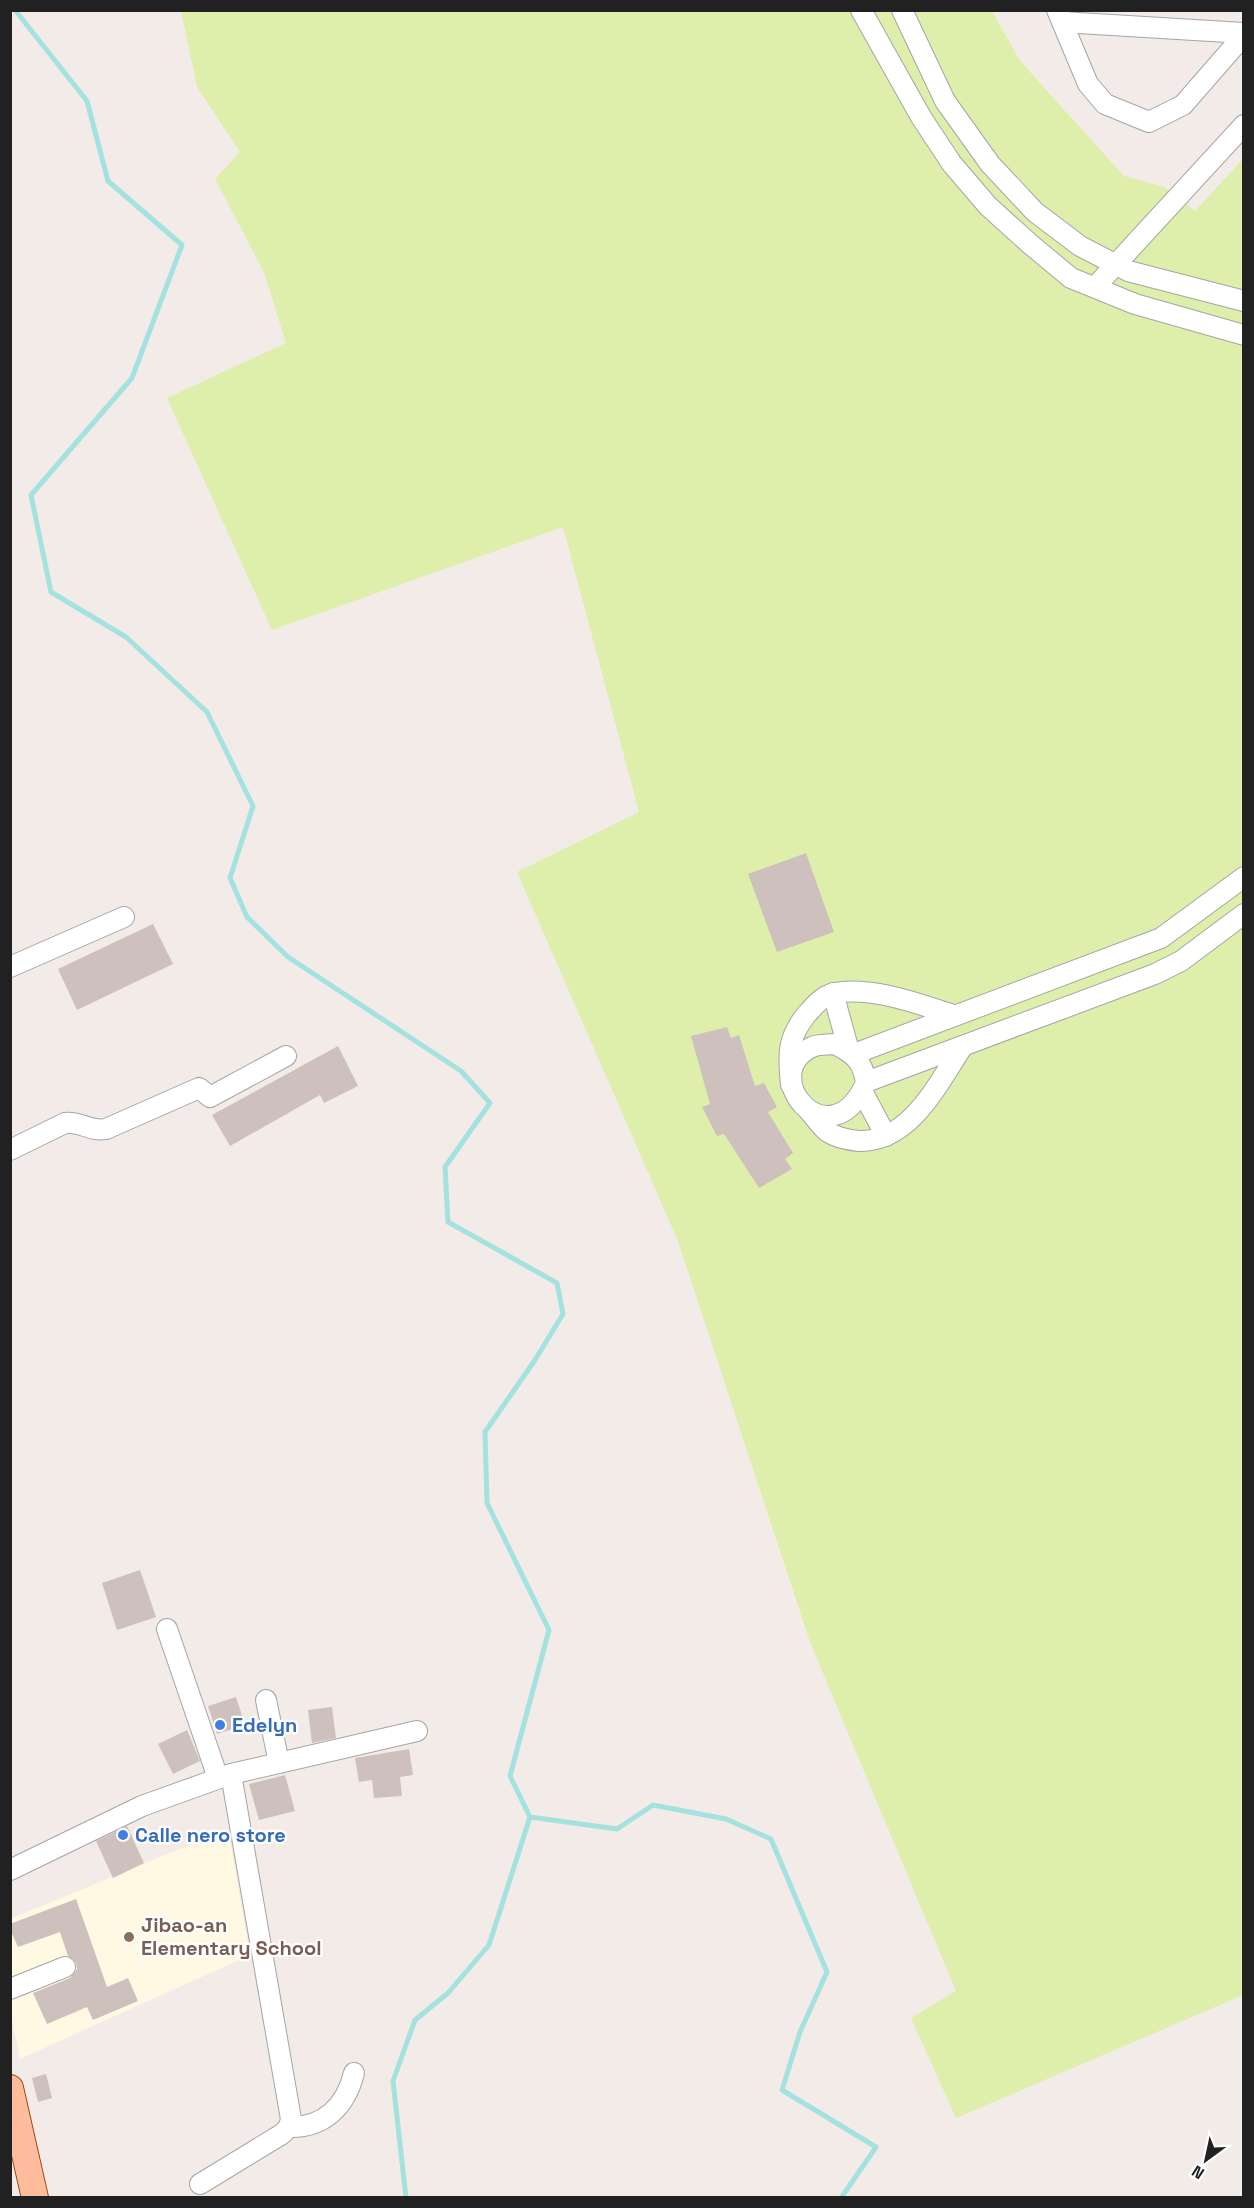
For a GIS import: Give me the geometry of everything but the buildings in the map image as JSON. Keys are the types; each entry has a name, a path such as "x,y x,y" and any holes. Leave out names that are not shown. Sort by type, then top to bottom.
{"main road":[{"path":"10,2088 36,2198"}],"street":[{"path":"861,10 921,117 952,164 988,206 1030,244 1071,278 1135,304 1244,335"},
{"path":"902,10 945,101 990,164 1035,212 1080,246 1128,271 1244,301"},
{"path":"1060,16 1244,34 1183,105 1149,122 1105,104 1088,84 1060,16"},
{"path":"1095,288 1244,125"},
{"path":"851,1053 1161,938 1244,877"},
{"path":"809,1111 823,1116 840,1114 855,1103 864,1086 1173,966 1244,914"},
{"path":"10,967 124,917"},
{"path":"953,1015 908,1000 859,992 833,993 816,1003 796,1028 788,1054 791,1085 796,1098 828,1132 846,1140 871,1141 886,1136 907,1123 963,1046"},
{"path":"833,993 851,1053"},
{"path":"1014,993 1026,1023"},
{"path":"791,1085 792,1070 799,1056 813,1046 835,1044 851,1053 860,1063 864,1086 886,1136"},
{"path":"10,1150 65,1123 72,1122 99,1131 199,1088 210,1097 286,1056"},
{"path":"167,1629 225,1776 291,2119 289,2127 282,2134 200,2184"},
{"path":"266,1700 279,1763"},
{"path":"10,1870 142,1806 225,1776 417,1731"},
{"path":"10,1989 65,1967"},
{"path":"289,2127 304,2128 333,2112 351,2087 354,2073"}],"shaded area":[{"name":"Jibao-an Elementary School","path":"228,1829 250,1955 20,2059 11,2015 10,1919"}],"green space":[{"path":"181,11 992,11 1020,61 1124,176 1164,187 1195,211 1243,159 1243,1995 956,2118 911,2018 956,1991 810,1642 678,1241 517,872 639,812 563,527 272,630 167,398 286,343 264,272 215,179 240,152 197,87"}],"waterway":[{"path":"15,10 87,101 108,181 182,245 132,378 31,495 51,592 126,637 207,712 253,806 230,878 247,917 288,957 461,1071 490,1103 445,1167 448,1222 557,1283 563,1314 535,1360 485,1432 487,1503 549,1630 510,1776 530,1817 617,1829 653,1805 726,1819 771,1839 827,1972 800,2032 782,2090 876,2147 841,2198"},
{"path":"406,2198 393,2081 415,2020 448,1993 489,1945 530,1817"}],"place":[{"name":"Edelyn","path":"220,1725"},
{"name":"Calle nero store","path":"123,1835"},
{"name":"Jibao-an Elementary School","path":"129,1937"}]}
